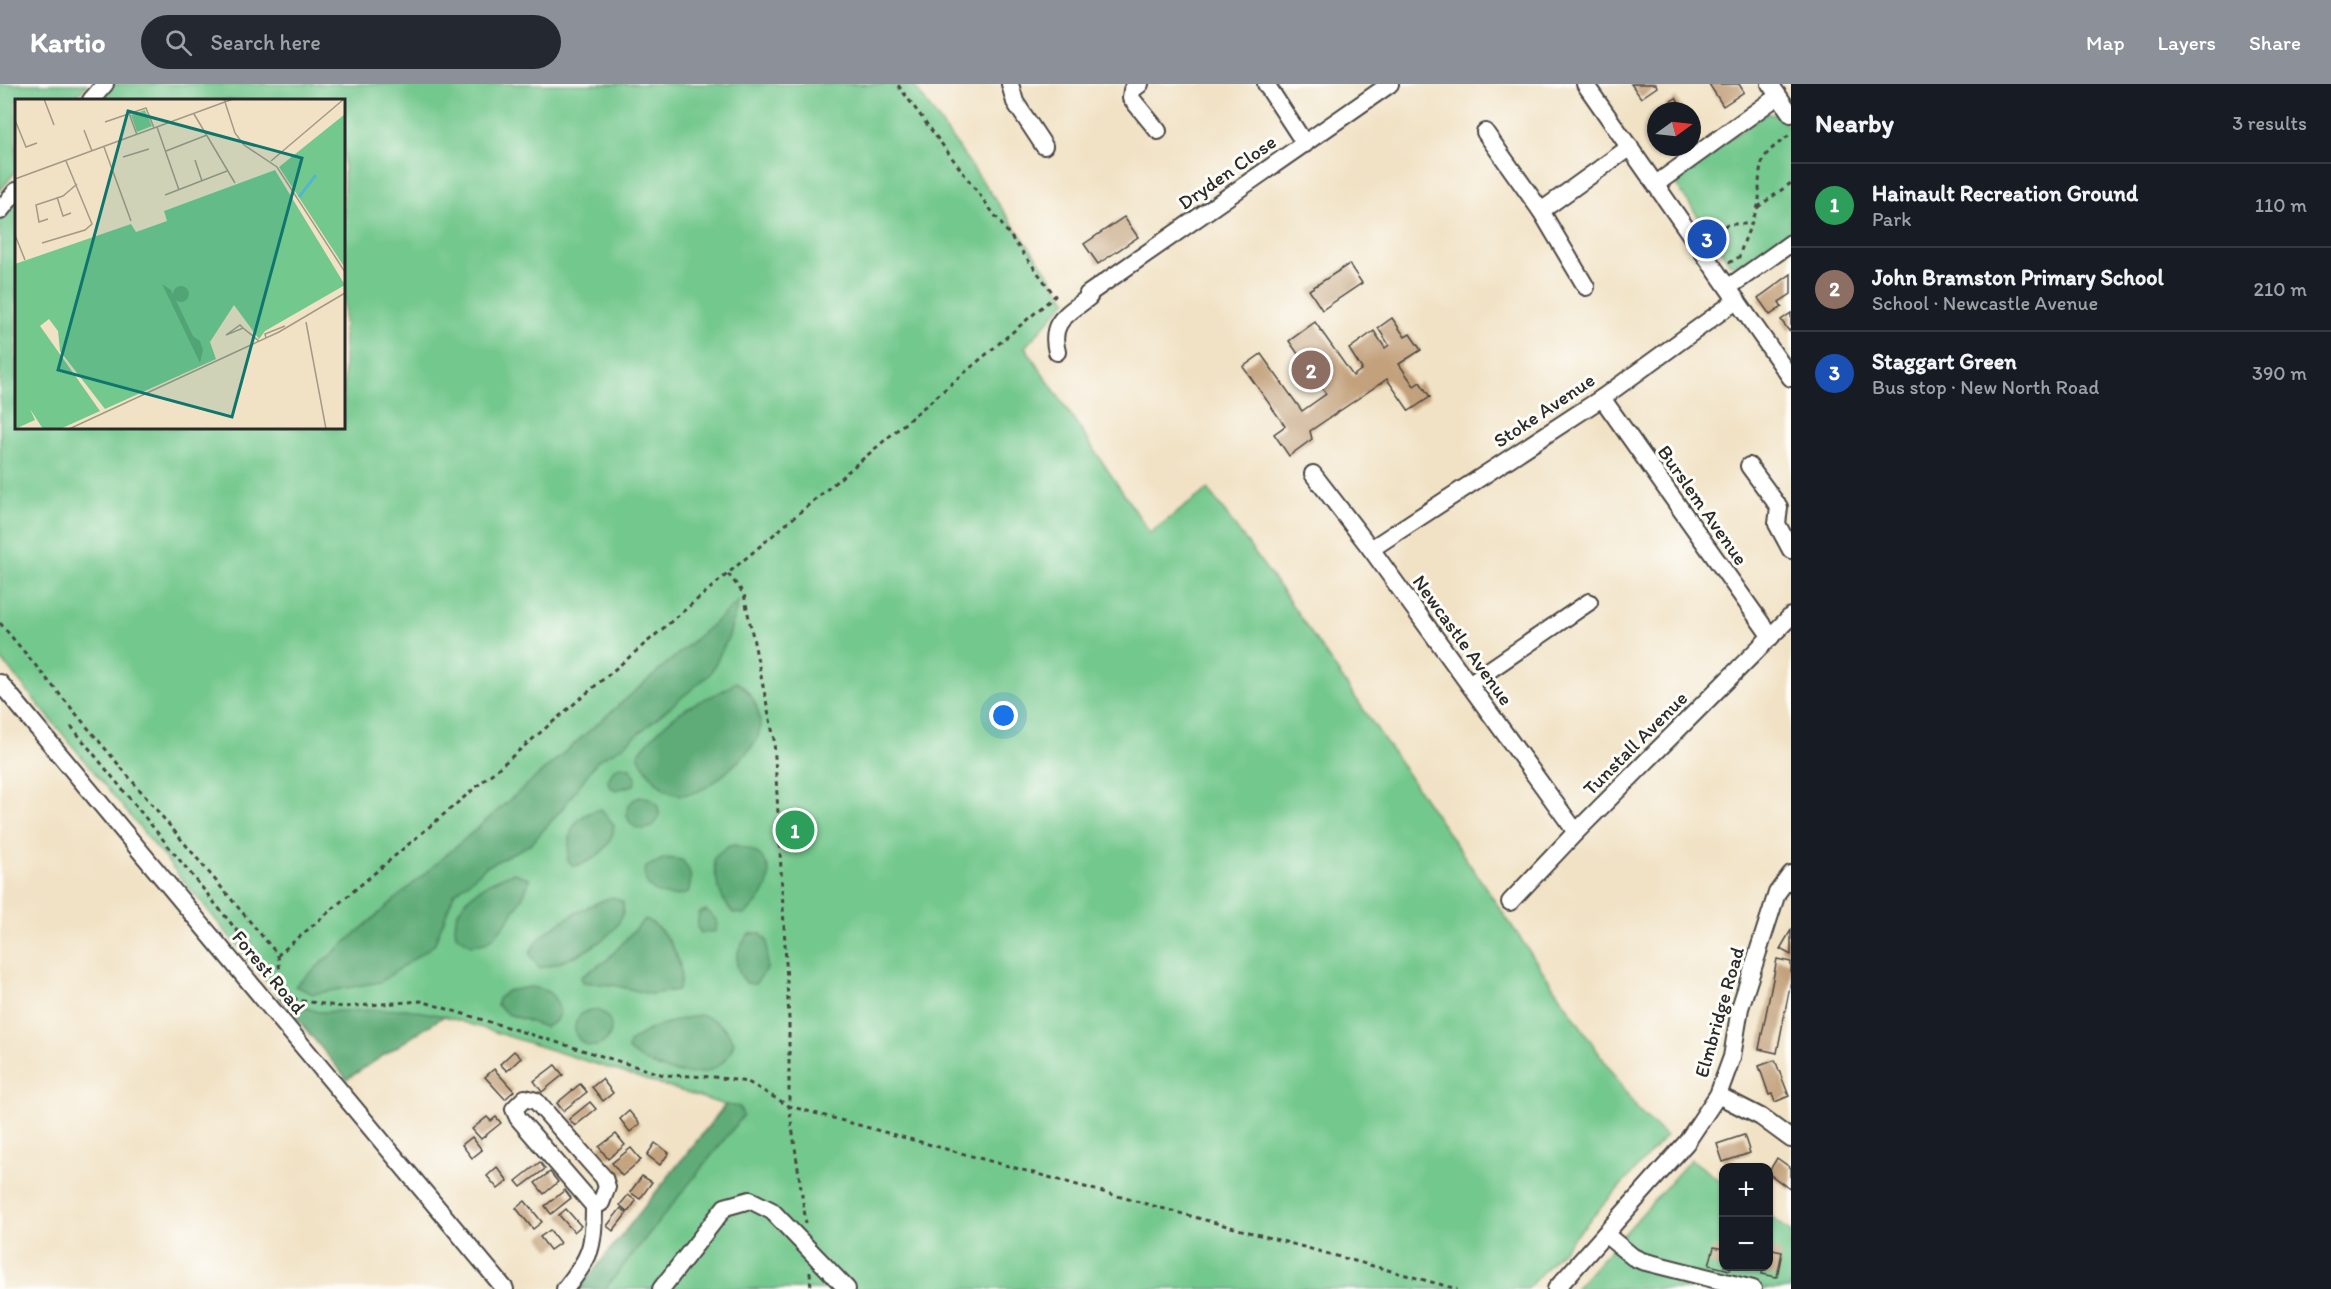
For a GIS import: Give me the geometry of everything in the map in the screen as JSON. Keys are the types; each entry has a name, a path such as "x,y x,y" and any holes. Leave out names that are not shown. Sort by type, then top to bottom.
{"street":[{"path":"92,99 105,84"},
{"path":"1010,84 1015,102 1044,146"},
{"path":"1140,84 1132,90 1131,98 1158,131"},
{"path":"1266,84 1305,144"},
{"name":"Dryden Close","path":"1057,352 1053,336 1058,323 1089,297 1088,294 1390,84"},
{"path":"1585,84 1791,378"},
{"path":"1656,184 1774,90 1791,114"},
{"path":"1485,132 1541,211 1586,286"},
{"path":"1541,211 1630,147"},
{"path":"0,211 15,192"},
{"name":"Stoke Avenue","path":"1371,549 1602,398 1733,294 1791,243"},
{"name":"Burslem Avenue","path":"1602,398 1771,637"},
{"path":"1749,466 1779,507 1777,524 1791,550"},
{"name":"Newcastle Avenue","path":"1313,474 1371,549 1576,832"},
{"path":"1469,684 1589,602"},
{"name":"Tunstall Avenue","path":"1510,902 1576,832 1791,616"},
{"name":"Forest Road","path":"0,683 505,1289"},
{"name":"Elmbridge Road","path":"1556,1289 1686,1143 1718,1095 1732,1057 1740,1008 1773,903 1777,893 1791,874"},
{"path":"1718,1095 1761,1117 1791,1139"},
{"path":"565,1289 581,1269 594,1243 594,1206 518,1118 514,1109 518,1102 525,1098 536,1101 604,1178 607,1187 601,1203 594,1206"},
{"path":"661,1289 725,1207 750,1200 772,1211 847,1289"},
{"path":"1605,1234 1633,1257 1642,1261 1753,1289"}],"path":[{"path":"278,956 1055,296 897,84"},
{"path":"1717,270 1739,256 1749,224 1758,207 1760,165 1766,151 1791,134"},
{"path":"1758,207 1791,183"},
{"path":"1696,241 1728,224 1749,224"},
{"path":"728,574 744,594 774,739 789,1019 789,1106 810,1251 811,1289"},
{"path":"0,623 278,956 281,985"},
{"path":"70,726 281,985 297,1000 343,1007 421,1001 664,1075 714,1077 748,1083 789,1106 1457,1289"}],"green space":[{"path":"0,84 87,84 75,99 15,99 15,172 0,191"},
{"path":"113,84 913,84 1067,300 1025,347 1150,533 1208,489 1285,595 1638,1110 1666,1136 1527,1289 579,1289 725,1105 444,1016 347,1079 0,658 0,218 15,199 15,429 345,429 345,99 100,99"},
{"path":"1765,114 1780,118 1791,130 1791,231 1754,259 1730,264 1676,184 1682,171"},
{"path":"738,602 729,636 710,674 622,747 598,760 562,809 531,844 486,867 454,894 434,945 380,982 313,994 295,986"},
{"path":"736,682 747,691 758,711 759,733 752,746 724,774 694,793 683,795 663,788 646,770 638,754 671,719"},
{"path":"620,766 630,768 636,777 634,785 616,790 609,786 608,780 614,769"},
{"path":"643,797 654,802 659,813 654,824 643,829 632,824 627,813 632,802"},
{"path":"601,809 614,825 610,840 596,857 574,866 568,861 573,827 583,816"},
{"path":"734,845 755,851 768,869 769,877 763,894 745,914 733,913 728,907 715,874 714,858 727,847"},
{"path":"665,858 682,860 688,868 690,884 688,893 664,895 647,883 646,867"},
{"path":"513,873 529,878 519,904 498,932 485,943 471,945 456,935 455,923 464,903 482,888"},
{"path":"612,897 623,902 622,914 616,926 606,937 564,961 539,968 530,954 543,936 578,912"},
{"path":"706,910 717,921 716,931 701,933 697,927 699,913"},
{"path":"645,919 661,931 674,950 680,970 678,990 650,994 613,985 583,982 581,977 607,960"},
{"path":"760,933 767,941 767,969 755,984 746,983 737,964 738,952 749,934"},
{"path":"530,987 547,991 556,1001 560,1012 555,1022 545,1027 508,1014 497,1005 498,999 507,991"},
{"path":"281,999 318,1012 407,1009 444,1016 347,1079"},
{"path":"593,1010 606,1015 611,1028 606,1041 593,1046 580,1041 575,1028 580,1015"},
{"path":"699,1015 720,1024 734,1042 727,1057 716,1067 702,1072 671,1071 640,1059 628,1050 629,1043 644,1032"},
{"path":"726,1105 740,1107 743,1116 605,1289 579,1289"},
{"path":"1691,1159 1719,1180 1719,1271 1773,1271 1773,1218 1791,1232 1791,1289 1575,1289"}],"building":[{"path":"1631,84 1656,84 1657,87 1641,98"},
{"path":"1709,84 1739,84 1744,92 1723,106"},
{"path":"1124,217 1138,237 1098,264 1084,244"},
{"path":"1349,264 1362,283 1322,310 1309,290"},
{"path":"1791,274 1791,294 1779,302 1782,307 1770,315 1758,298"},
{"path":"1791,313 1791,329 1789,331 1781,320"},
{"path":"1392,318 1405,337 1410,334 1421,350 1399,364 1414,386 1420,382 1430,397 1409,411 1387,379 1310,431 1312,439 1289,456 1274,434 1285,426 1243,367 1261,354 1302,411 1326,394 1289,341 1315,322 1353,376 1362,369 1349,349 1374,331 1385,348 1389,345 1378,328"},
{"path":"1791,930 1791,955 1780,949"},
{"path":"1777,959 1791,962 1791,981 1777,1053 1759,1049"},
{"path":"514,1051 521,1058 507,1071 500,1064"},
{"path":"1775,1060 1789,1096 1775,1102 1772,1094 1769,1095 1759,1066"},
{"path":"555,1065 563,1075 542,1092 534,1081"},
{"path":"494,1069 514,1091 505,1099 485,1077"},
{"path":"602,1079 613,1093 603,1101 592,1087"},
{"path":"580,1084 587,1092 563,1111 557,1103"},
{"path":"590,1102 596,1109 575,1126 569,1119"},
{"path":"629,1111 640,1124 630,1132 620,1119"},
{"path":"487,1117 491,1121 496,1117 501,1123 481,1139 472,1129"},
{"path":"616,1134 625,1145 608,1159 599,1147"},
{"path":"1744,1135 1750,1153 1723,1162 1717,1144"},
{"path":"472,1137 482,1150 472,1158 462,1145"},
{"path":"655,1143 669,1153 660,1165 647,1155"},
{"path":"631,1148 641,1160 622,1176 612,1163"},
{"path":"1777,1158 1791,1168 1791,1190 1773,1177 1773,1165"},
{"path":"540,1162 545,1169 521,1187 516,1181"},
{"path":"497,1167 508,1181 498,1189 487,1176"},
{"path":"550,1172 558,1182 544,1194 535,1183"},
{"path":"642,1176 652,1182 640,1199 630,1192"},
{"path":"565,1190 571,1198 551,1214 545,1206"},
{"path":"628,1195 636,1201 628,1212 620,1205"},
{"path":"525,1201 542,1222 533,1229 516,1208"},
{"path":"621,1208 627,1213 613,1231 607,1226"},
{"path":"566,1209 581,1226 574,1232 559,1215"},
{"path":"550,1230 560,1243 550,1250 540,1237"},
{"path":"1714,1247 1719,1248 1719,1267 1709,1265"},
{"path":"1773,1250 1782,1252 1777,1277 1762,1274 1762,1271 1773,1271"}],"place":[{"name":"Staggart Green","path":"1707,239"},
{"name":"John Bramston Primary School","path":"1311,370"},
{"name":"Hainault Recreation Ground","path":"795,830"}]}
